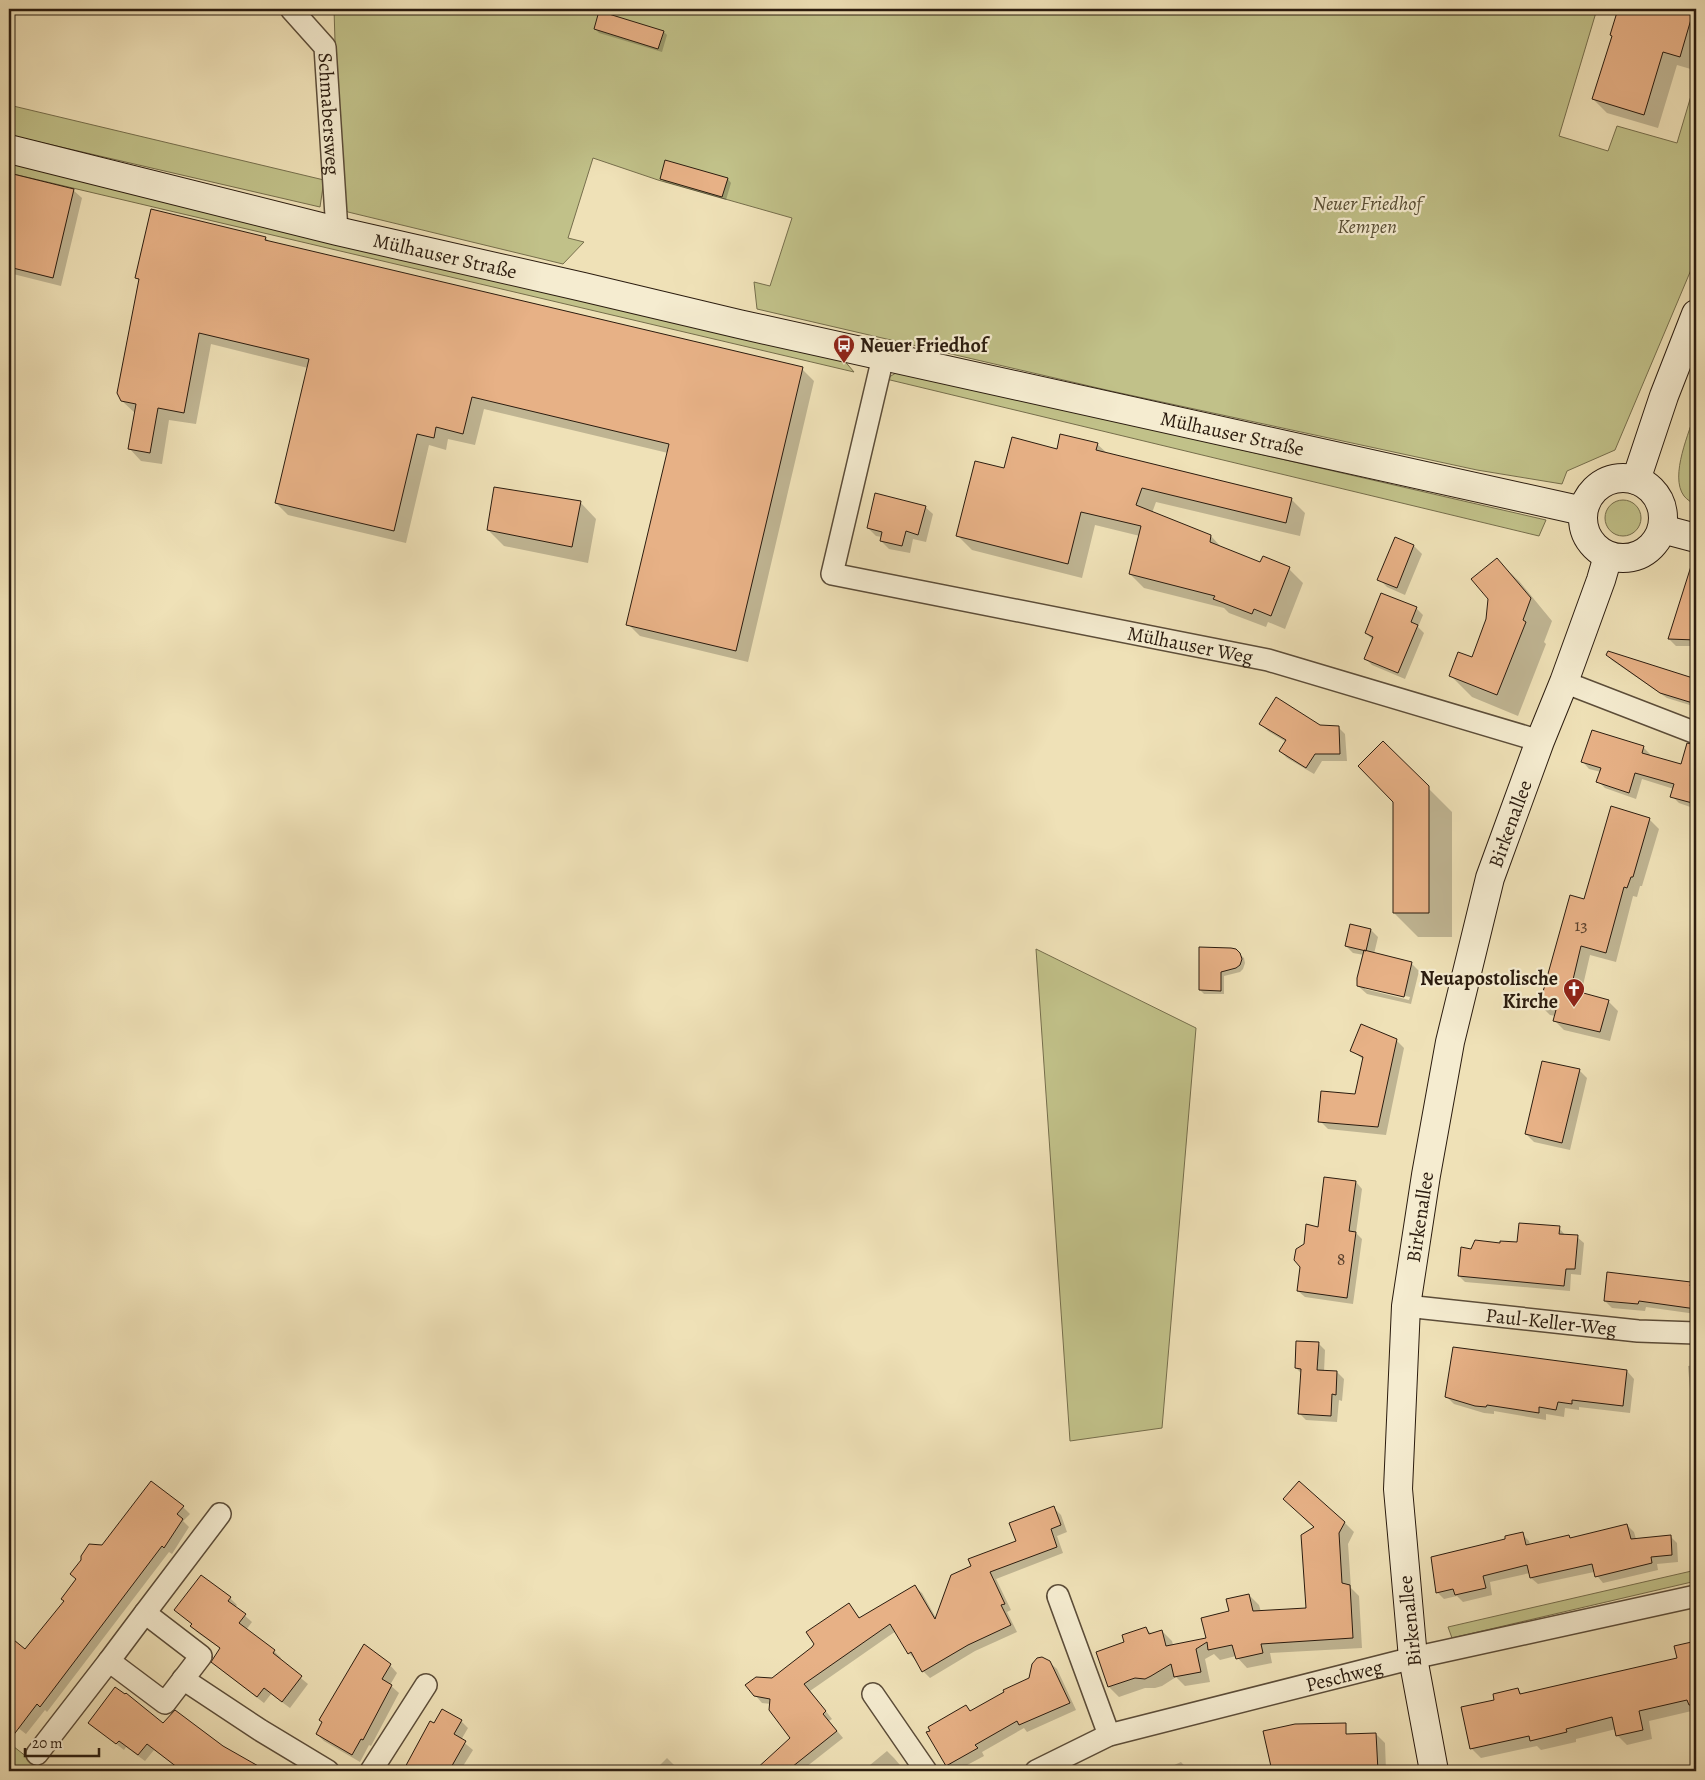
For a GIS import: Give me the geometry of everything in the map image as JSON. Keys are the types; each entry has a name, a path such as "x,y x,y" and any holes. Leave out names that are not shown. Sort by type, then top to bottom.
{"street":[{"name":"Schmabersweg","path":"291,9 325,47 337,231"},
{"name":"Mülhauser Straße","path":"9,149 337,231 882,357 1583,512"},
{"path":"1636,480 1664,396 1696,314"},
{"name":"Mülhauser Weg","path":"882,357 832,574 1268,660 1540,741"},
{"path":"1625,478 1636,480 1647,486 1656,495 1661,506 1662,529 1656,542 1646,551 1635,557 1621,558 1608,556 1596,549 1588,538 1583,525 1583,512 1590,496 1602,483 1613,479 1625,478"},
{"path":"1662,529 1696,538"},
{"name":"Birkenallee","path":"1434,1771 1413,1658 1398,1489 1406,1306 1426,1175 1450,1042 1490,878 1540,741 1564,682 1608,556"},
{"path":"1564,682 1696,733"},
{"name":"Paul-Keller-Weg","path":"1406,1306 1638,1331 1696,1333"},
{"path":"37,1754 220,1514"},
{"path":"1058,1596 1109,1735"},
{"name":"Peschweg","path":"1036,1771 1109,1735 1413,1658 1696,1596"},
{"path":"109,1661 164,1703 201,1656 145,1613"},
{"path":"183,1679 260,1730 328,1771"},
{"path":"371,1771 426,1685"},
{"path":"873,1694 926,1771"}],"green space":[{"name":"Neuer Friedhof Kempen","path":"334,9 1597,9 1559,136 1608,151 1617,126 1677,143 1696,79 1696,258 1615,450 1567,471 1562,484 1477,470 1111,391 757,309 754,282 770,286 792,218 658,180 593,158 568,238 584,242 563,264 348,212 340,204"},
{"path":"9,105 324,180 320,207 9,135"},
{"path":"9,160 842,358 854,372 9,173"},
{"path":"899,371 1546,520 1539,536 886,379"},
{"path":"1696,410 1696,506 1684,496 1680,487 1679,477 1682,453"},
{"path":"1623,500 1630,501 1636,505 1640,511 1640,525 1636,531 1630,535 1623,536 1616,535 1610,531 1606,525 1605,518 1606,511 1610,505 1616,501"},
{"path":"1036,949 1196,1028 1162,1428 1070,1441"},
{"path":"1696,1570 1696,1581 1452,1638 1448,1627"},
{"path":"9,1743 45,1771 9,1771"}],"building":[{"path":"1618,9 1694,9 1680,57 1663,52 1644,115 1592,99 1612,36 1610,35"},
{"path":"599,11 664,31 658,49 594,29"},
{"path":"665,160 728,178 722,197 660,179"},
{"path":"9,173 74,189 53,278 9,267"},
{"path":"151,209 266,237 265,240 803,367 736,651 626,625 669,444 472,397 463,434 436,427 434,438 417,434 394,531 275,503 309,359 199,333 184,413 158,408 150,453 128,449 136,404 121,401 117,393 139,279 135,278"},
{"path":"1060,434 1098,443 1096,450 1292,498 1286,523 1142,488 1136,505 1211,535 1210,542 1260,562 1263,556 1290,567 1271,616 1254,609 1252,614 1213,599 1215,596 1129,574 1141,526 1081,512 1068,564 956,536 975,461 1004,468 1012,437 1057,449"},
{"path":"494,487 581,501 572,547 487,530"},
{"path":"875,493 926,506 918,535 906,531 902,546 880,541 882,532 867,528"},
{"path":"1395,537 1414,545 1397,588 1377,580"},
{"path":"1497,558 1531,598 1523,620 1526,622 1497,695 1449,676 1458,652 1472,657 1486,619 1488,599 1471,579"},
{"path":"1692,563 1696,563 1696,640 1668,639"},
{"path":"1381,593 1417,607 1411,622 1418,625 1398,673 1364,659 1373,637 1365,633"},
{"path":"1608,651 1696,679 1696,704 1660,693 1606,655"},
{"path":"1276,697 1320,725 1339,726 1340,754 1315,754 1306,768 1279,751 1286,740 1259,724"},
{"path":"1592,730 1644,746 1642,753 1681,764 1687,743 1696,745 1696,804 1670,797 1674,784 1635,773 1629,793 1596,782 1601,768 1581,762"},
{"path":"1383,741 1429,786 1429,913 1393,913 1393,802 1358,766"},
{"path":"1611,806 1650,818 1633,877 1631,877 1627,888 1624,887 1606,953 1581,946 1571,988 1609,1000 1600,1032 1553,1021 1556,1010 1539,1006 1570,895 1584,899"},
{"path":"1350,924 1371,929 1366,951 1345,946"},
{"path":"1199,947 1231,948 1236,949 1240,953 1242,959 1240,965 1221,972 1221,991 1199,990"},
{"path":"1364,950 1412,962 1404,997 1357,986 1357,978"},
{"path":"1361,1024 1397,1039 1378,1127 1318,1122 1321,1091 1355,1094 1363,1057 1350,1051"},
{"path":"1542,1061 1580,1069 1562,1143 1525,1134"},
{"path":"1324,1177 1356,1181 1349,1231 1356,1232 1347,1298 1297,1291 1300,1267 1294,1260 1296,1249 1304,1244 1306,1224 1318,1227"},
{"path":"1519,1223 1560,1226 1559,1234 1578,1235 1575,1269 1566,1269 1564,1286 1458,1276 1461,1247 1471,1249 1475,1240 1500,1243 1500,1241 1517,1242"},
{"path":"1607,1272 1691,1282 1690,1286 1696,1287 1696,1309 1639,1301 1638,1304 1604,1301"},
{"path":"1296,1341 1319,1342 1317,1370 1337,1371 1336,1395 1332,1394 1331,1416 1298,1414 1301,1369 1295,1368"},
{"path":"1453,1347 1627,1370 1623,1406 1572,1400 1572,1404 1558,1402 1556,1410 1539,1407 1539,1413 1487,1405 1486,1407 1475,1406 1445,1397"},
{"path":"151,1481 184,1506 177,1514 183,1519 164,1548 162,1546 40,1707 37,1704 9,1741 9,1636 25,1649 64,1601 61,1599 76,1579 70,1574 81,1560 81,1556 89,1544 102,1545"},
{"path":"1299,1481 1345,1522 1339,1533 1342,1583 1350,1585 1353,1638 1261,1644 1263,1653 1236,1659 1232,1645 1208,1650 1207,1642 1196,1649 1201,1672 1174,1677 1171,1664 1145,1679 1135,1678 1108,1687 1096,1652 1124,1642 1122,1635 1146,1627 1149,1634 1162,1630 1166,1646 1206,1638 1201,1618 1229,1611 1226,1599 1249,1594 1253,1611 1306,1608 1301,1535 1314,1527 1283,1499"},
{"path":"1054,1506 1061,1525 1051,1529 1057,1547 990,1572 1005,1604 1001,1605 1011,1625 968,1645 922,1672 911,1652 908,1654 890,1624 804,1684 826,1711 823,1714 837,1731 787,1771 754,1771 790,1738 769,1710 770,1699 754,1696 745,1685 756,1677 772,1678 812,1647 814,1644 806,1632 849,1603 859,1618 915,1585 935,1619 951,1575 971,1566 968,1559 1016,1541 1009,1523"},
{"path":"1627,1524 1631,1539 1671,1535 1672,1555 1651,1557 1652,1563 1595,1577 1592,1564 1530,1578 1527,1565 1483,1576 1486,1588 1455,1595 1453,1589 1436,1593 1431,1557 1505,1539 1505,1536 1523,1532 1526,1545 1569,1535 1570,1538"},
{"path":"201,1575 231,1597 228,1601 246,1614 239,1623 275,1650 273,1653 302,1676 282,1702 264,1688 257,1697 211,1662 220,1648 190,1626 192,1624 174,1610"},
{"path":"1696,1641 1696,1705 1689,1705 1687,1700 1639,1711 1643,1730 1616,1736 1612,1717 1566,1729 1567,1732 1530,1741 1529,1736 1470,1749 1461,1707 1494,1700 1493,1694 1518,1688 1520,1694 1677,1658 1674,1646"},
{"path":"364,1644 391,1664 382,1679 392,1685 363,1740 361,1739 352,1755 316,1734 322,1722 319,1720"},
{"path":"1042,1657 1050,1661 1070,1703 1019,1725 1017,1721 975,1745 978,1748 946,1766 926,1732 930,1731 928,1727 966,1705 970,1711 1004,1692 1003,1690 1029,1678 1032,1664 1037,1658"},
{"path":"115,1687 126,1693 163,1723 175,1710 223,1746 267,1771 182,1771 147,1744 138,1755 119,1741 116,1744 88,1723"},
{"path":"442,1709 462,1720 454,1734 466,1741 449,1771 403,1771 430,1721 434,1723"},
{"path":"1346,1723 1346,1734 1376,1733 1378,1771 1272,1771 1263,1731 1295,1724"}],"place":[{"name":"Neuer Friedhof","path":"844,364"},
{"name":"Neuapostolische Kirche","path":"1574,1008"}]}
